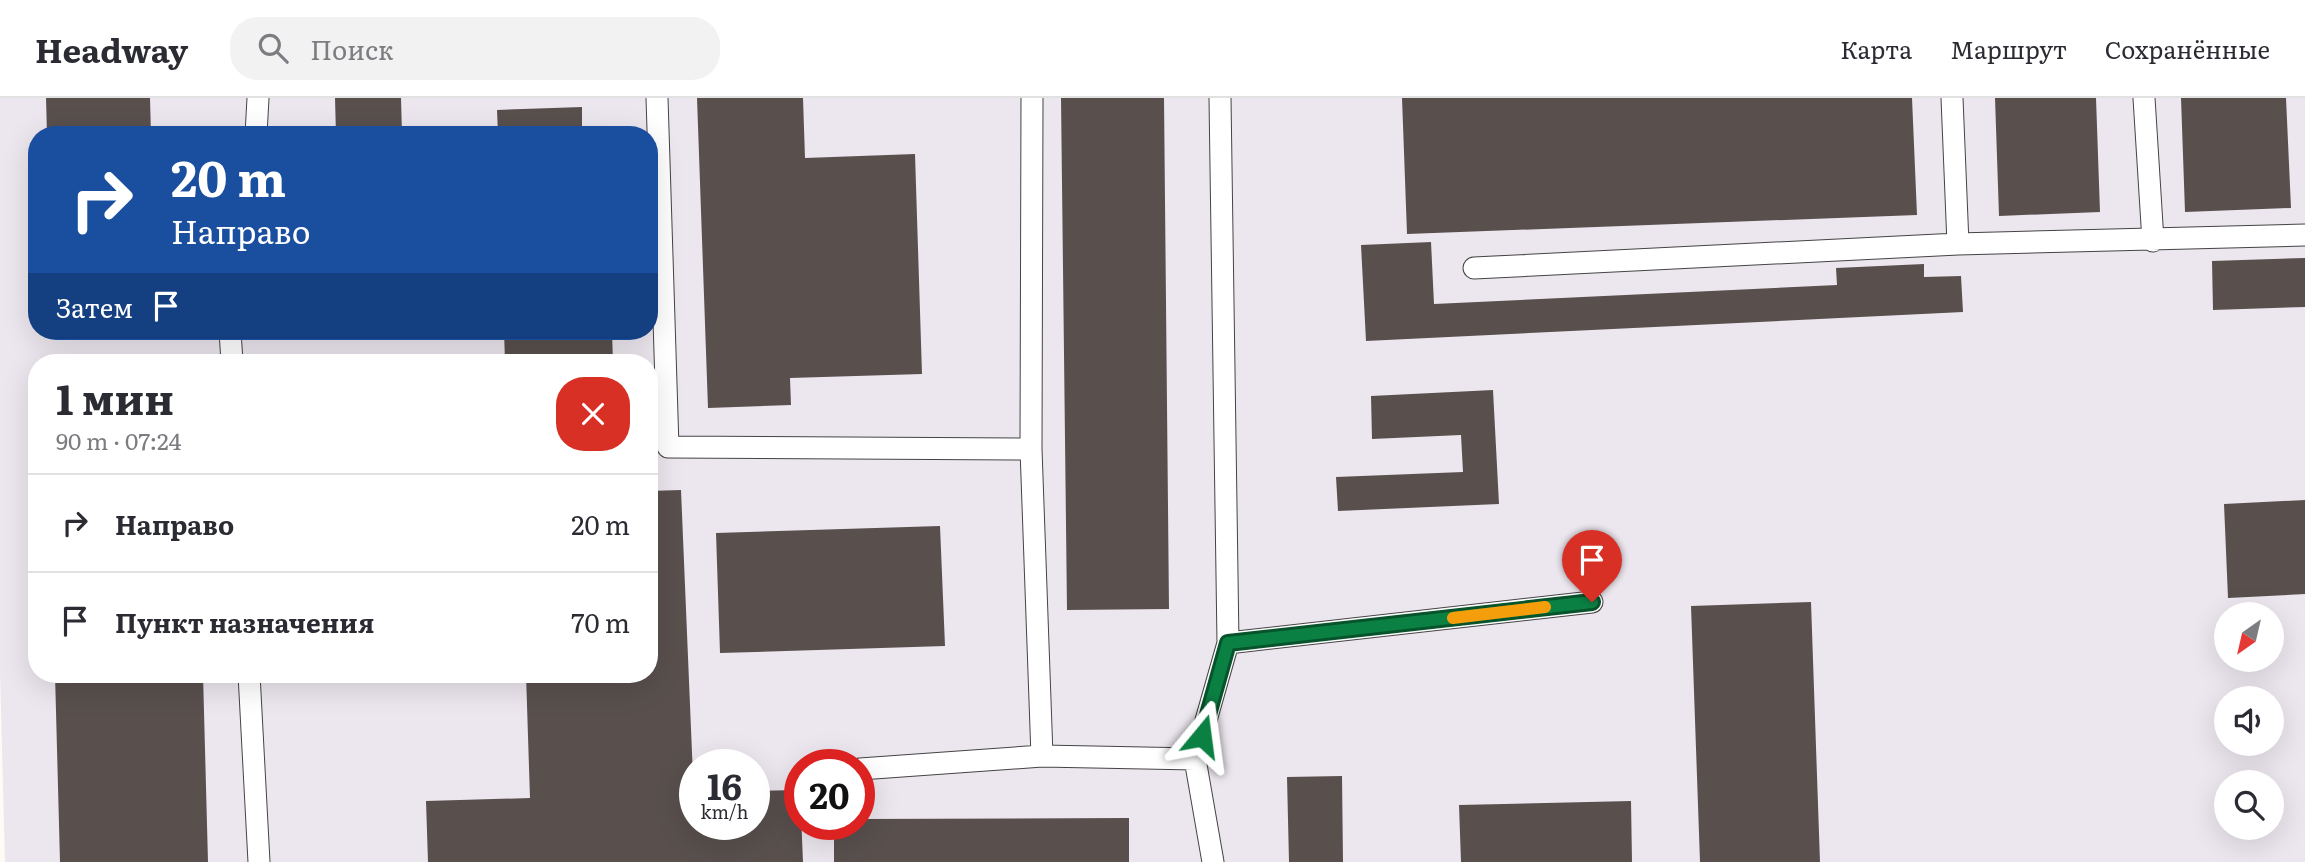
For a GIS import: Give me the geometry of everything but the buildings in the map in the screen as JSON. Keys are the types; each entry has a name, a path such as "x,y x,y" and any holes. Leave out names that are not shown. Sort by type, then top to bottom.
{"lane":[{"path":"256,126 258,98"},
{"path":"657,98 658,126"},
{"path":"1032,98 1031,449 1042,756"},
{"path":"1213,862 1195,759 1228,643 1220,98"},
{"path":"1952,98 1958,244"},
{"path":"2144,98 2152,241"},
{"path":"658,130 668,447 1031,449"},
{"path":"1474,268 1958,244 2305,235"},
{"path":"1228,643 1592,602"},
{"path":"249,683 259,862"},
{"path":"875,768 1042,756 1195,759"}],"shaded area":[{"path":"0,98 2305,98 2305,862 5,862 0,671"}],"slow traffic":[{"path":"1453,618 1545,607"}],"route":[{"path":"1202,736 1228,643 1592,602"}]}
